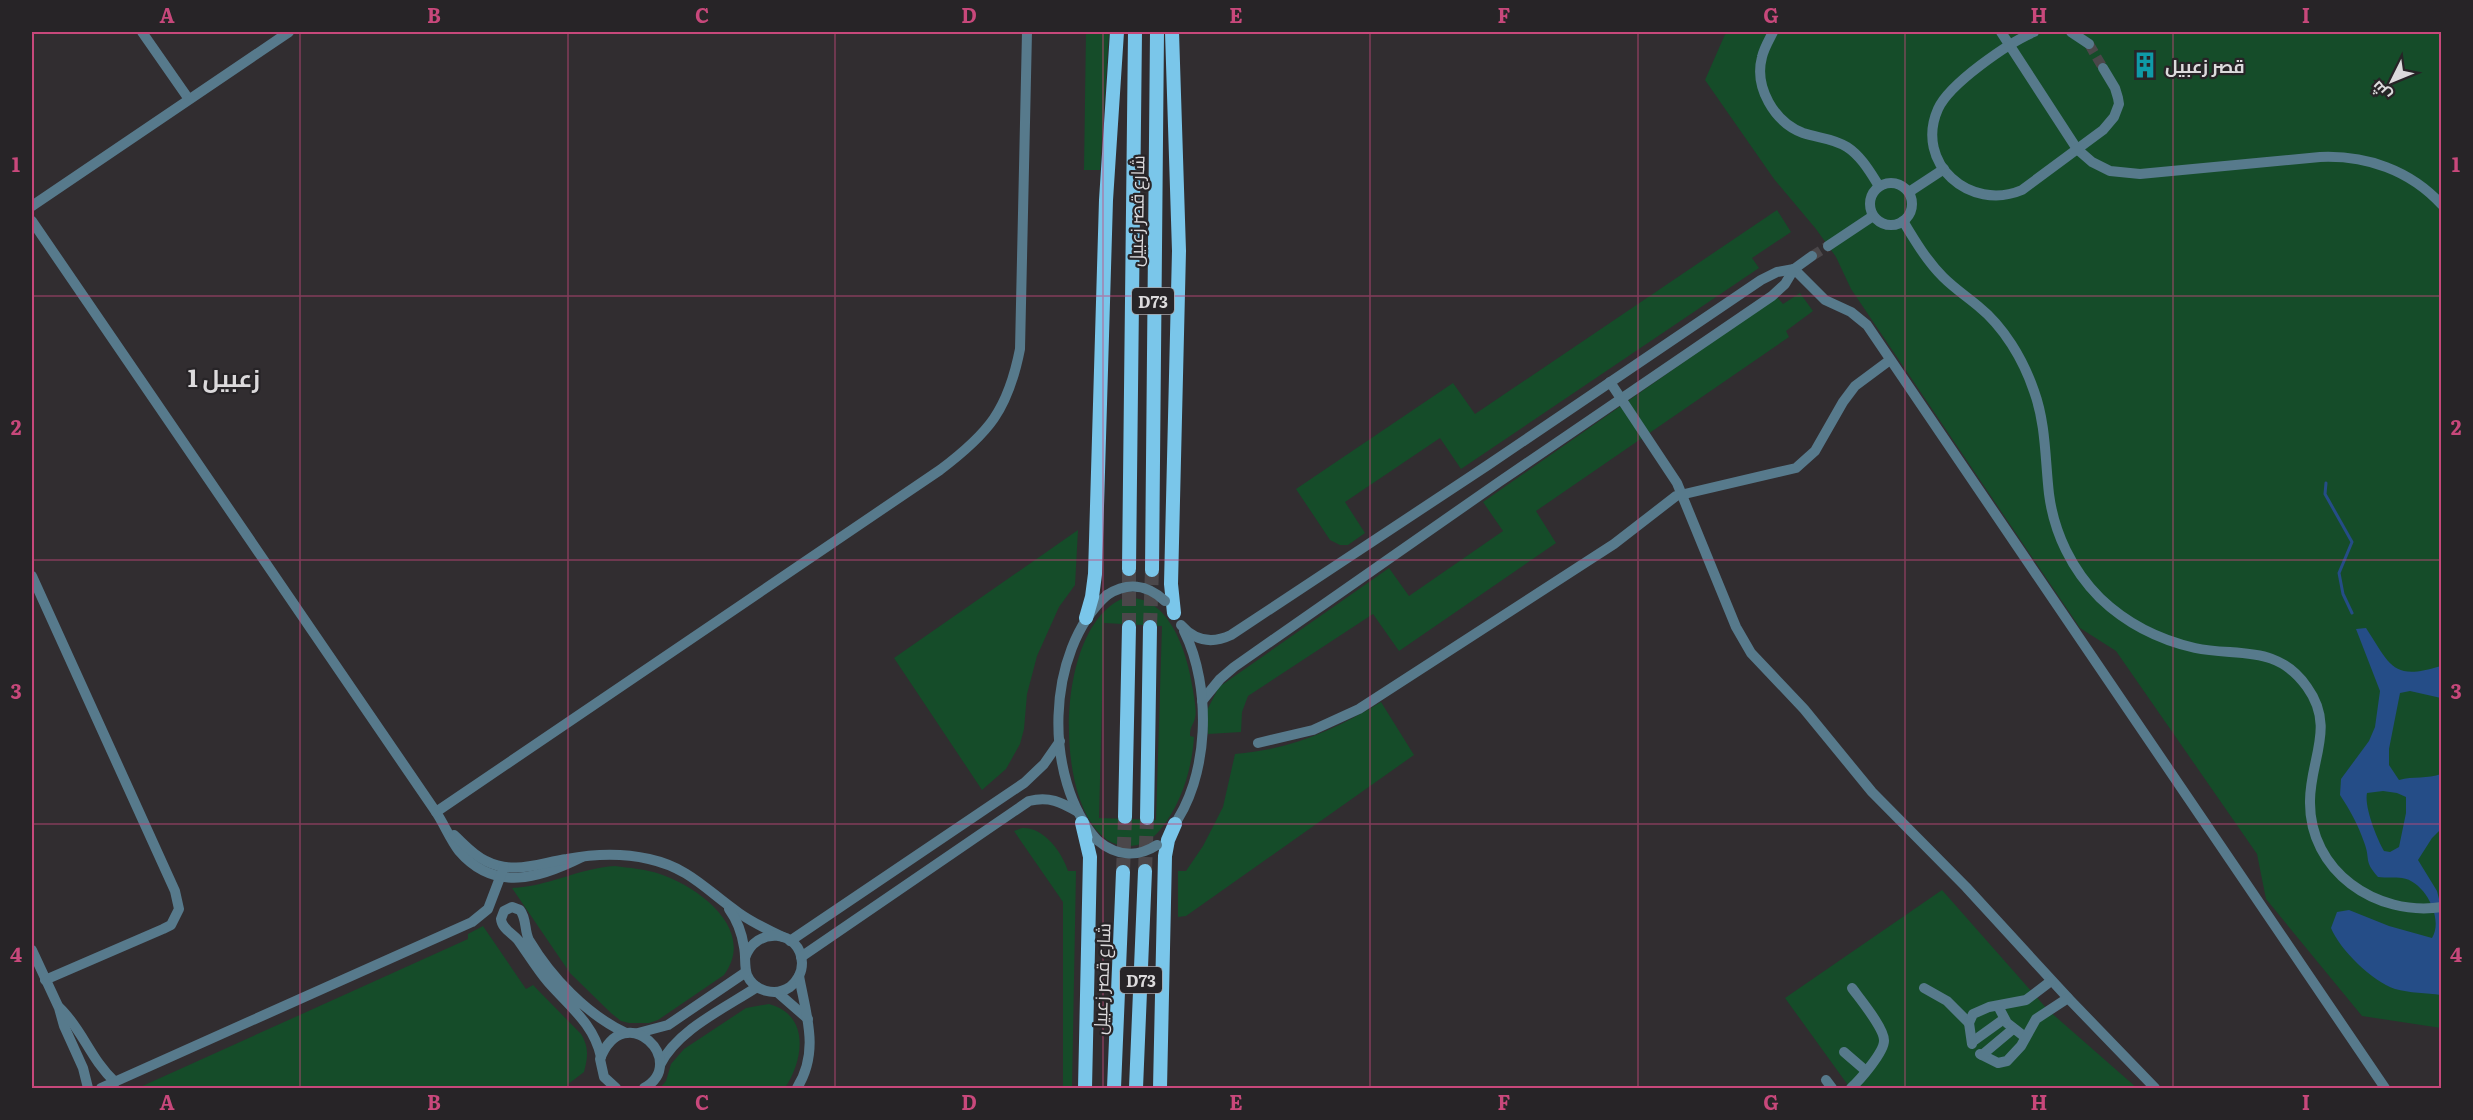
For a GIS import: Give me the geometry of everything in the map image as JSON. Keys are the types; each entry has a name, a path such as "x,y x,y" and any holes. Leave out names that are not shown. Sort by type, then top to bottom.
{"main road":[{"path":"1086,618 1094,587 1097,541 1106,200 1117,32"},
{"name":"شارع قصر زعبيل","path":"1129,569 1135,32"},
{"name":"شارع قصر زعبيل","path":"1152,570 1157,32"},
{"path":"1172,32 1179,251 1171,584 1178,619"},
{"path":"1125,817 1129,627"},
{"path":"1147,818 1150,627"},
{"path":"1080,818 1090,858 1085,1089"},
{"path":"1160,1089 1165,856 1175,824"},
{"name":"D73","path":"1136,1089 1145,871"},
{"name":"شارع قصر زعبيل","path":"1114,1089 1123,872"}],"street":[{"path":"142,32 188,98"},
{"path":"32,206 188,98 289,32"},
{"path":"436,812 940,470 971,447 990,426 1005,403 1015,376 1020,349 1027,32"},
{"path":"1773,32 1762,58 1760,74 1766,97 1775,111 1793,128 1809,135 1833,140 1849,148 1862,161 1879,186"},
{"path":"2001,32 2077,149 2101,167 2130,174 2320,157 2355,158 2378,164 2404,175 2427,190 2442,205"},
{"path":"2034,32 2018,35 2010,45 1958,83 1941,103 1934,119 1933,136 1936,153 1944,169 1961,186 1975,193 1991,196 2007,195 2030,185 2109,124 2119,104 2115,88 2103,68"},
{"path":"2071,32 2089,44"},
{"path":"1909,192 1944,169"},
{"path":"1895,183 1909,192 1912,208 1903,221 1887,225 1874,216 1870,200 1879,186 1895,183"},
{"path":"1828,246 1874,216"},
{"path":"32,221 436,812 455,845 469,861 501,872 582,857 626,855 668,865 699,881 726,904 753,922 787,939 801,957 799,976 808,1019 811,1050 808,1065 797,1089"},
{"path":"1903,221 1935,269 1955,289 1988,315 2007,337 2021,362 2040,409 2054,521 2064,547 2080,575 2114,610 2152,634 2193,647 2244,651 2268,657 2299,676 2314,697 2321,722 2320,748 2313,776 2310,804 2314,831 2326,857 2345,880 2372,898 2387,904 2416,909 2442,907"},
{"path":"1202,700 1234,667 1772,296 1785,284 1794,269 1812,256"},
{"path":"1794,269 1825,300 1851,312 1862,320 2385,1089"},
{"path":"1080,818 1066,778 1060,741 1060,704 1065,670 1073,642 1086,618 1107,595 1126,586 1137,586 1157,594 1165,601 1195,637 1204,640 1222,639 1231,635 1761,280 1777,272 1794,269"},
{"path":"1258,742 1313,730 1359,709 1614,544 1670,499 1682,493 1780,473 1803,464 1815,451 1848,393 1862,379 1890,360"},
{"path":"1610,382 1682,493 1736,627 1751,653 1804,709 1872,792 1966,887 2051,981 2155,1089"},
{"path":"32,576 175,891 179,909 171,925 45,980"},
{"path":"801,957 1029,801 1048,798 1057,800 1080,818 1097,840 1113,851 1131,854 1149,850 1157,844 1175,824 1191,791 1202,739 1202,700 1198,669 1178,619"},
{"path":"745,958 756,940 770,935 787,939 1024,783 1044,764 1060,741"},
{"path":"101,1089 472,922 488,909 501,872"},
{"path":"726,904 741,935 746,972 757,987 777,992 808,1019"},
{"path":"616,1089 604,1077 598,1043 592,1031 547,981 517,939 504,927 501,919 504,911 512,908 520,910 530,942 559,979 595,1014 652,1042 657,1049 660,1066"},
{"path":"32,950 59,1008 64,1026 83,1068 88,1089"},
{"path":"601,1057 609,1041 631,1033 668,1025 746,972"},
{"path":"777,992 790,986 799,976"},
{"path":"2004,1019 1972,1043 1969,1023 1976,1012 2026,1000 2051,981"},
{"path":"644,1089 654,1080 665,1055 679,1039 757,987"},
{"path":"1851,1089 1882,1050 1884,1040 1881,1031 1852,988"},
{"path":"1924,988 1947,1001 1969,1023"},
{"path":"2013,1029 1981,1054 1998,1063 2005,1063 2018,1050 2032,1023 2040,1015 2068,998"},
{"path":"1998,1006 2004,1019 2025,1037"},
{"path":"59,1008 70,1020 95,1061 115,1082"},
{"path":"1844,1052 1866,1071"}],"green space":[{"path":"1086,32 1109,32 1100,170 1084,170"},
{"path":"1726,32 2441,32 2441,1028 2362,1016 2266,899 2257,854 2116,651 2080,628 1851,289 1836,257 1774,179 1705,80"},
{"path":"1777,210 1791,232 1752,258 1759,268 1461,469 1440,438 1345,502 1365,533 1348,545 1340,545 1330,540 1296,489 1453,383 1475,414"},
{"path":"1800,293 1813,311 1786,331 1789,337 1536,511 1556,543 1399,651 1373,614 1248,696 1242,712 1241,732 1208,734 1207,710 1219,687 1389,568 1409,596 1503,531 1483,502 1777,297 1783,304"},
{"path":"1078,530 1075,585 1059,607 1037,656 1027,694 1024,729 1020,744 1006,769 982,790 894,658"},
{"path":"1124,598 1140,599 1153,605 1165,616 1181,644 1187,660 1195,701 1196,715 1190,730 1190,736 1194,737 1193,749 1188,774 1179,798 1157,834 1146,842 1133,846 1103,837 1085,812 1074,776 1069,734 1071,690 1081,650 1099,618","holes":["1104,623 1162,626 1156,820 1099,818"]},
{"path":"1381,702 1414,755 1186,916 1178,917 1178,871 1186,871 1203,846 1223,807 1235,754 1274,748 1311,737"},
{"path":"1022,828 1045,836 1057,849 1068,871 1076,871 1072,1088 1063,1088 1063,902 1014,831"},
{"path":"615,866 654,872 691,889 719,912 729,927 733,942 732,958 724,975 658,1020 649,1023 621,1021 570,973 512,888"},
{"path":"1942,890 2048,1010 2137,1088 1850,1088 1785,998"},
{"path":"483,926 526,989 533,985 584,1039 587,1052 584,1072 567,1085 569,1088 138,1088 468,939 468,934"},
{"path":"769,1004 782,1010 791,1018 800,1039 796,1064 785,1088 660,1088 666,1081 671,1064 684,1049 746,1008"}],"water":[{"path":"2366,628 2388,661 2402,671 2412,672 2441,666 2441,698 2410,691 2400,693 2389,749 2389,765 2399,780 2441,774 2441,829 2432,838 2418,860 2437,891 2441,907 2441,995 2400,990 2386,985 2367,972 2349,955 2331,928 2337,912 2349,910 2389,926 2432,938 2436,921 2430,902 2418,886 2402,878 2378,877 2373,871 2359,830 2340,795 2341,779 2369,741 2375,727 2380,691 2356,629","holes":["2383,791 2406,797 2406,813 2399,847 2390,852 2384,851 2369,814 2367,793"]}],"waterway":[{"path":"2326,483 2325,494 2352,542 2339,573 2343,594 2352,613"}],"tunnel":[{"path":"2089,44 2103,68"},
{"path":"1812,256 1828,246"},
{"path":"1129,569 1129,627"},
{"path":"1150,627 1152,570"},
{"path":"1123,872 1125,817"},
{"path":"1145,871 1147,818"}],"place":[{"name":"قصر زعبيل","path":"2145,65"}],"district":[{"name":"زعبيل 1","path":"224,376"}]}
